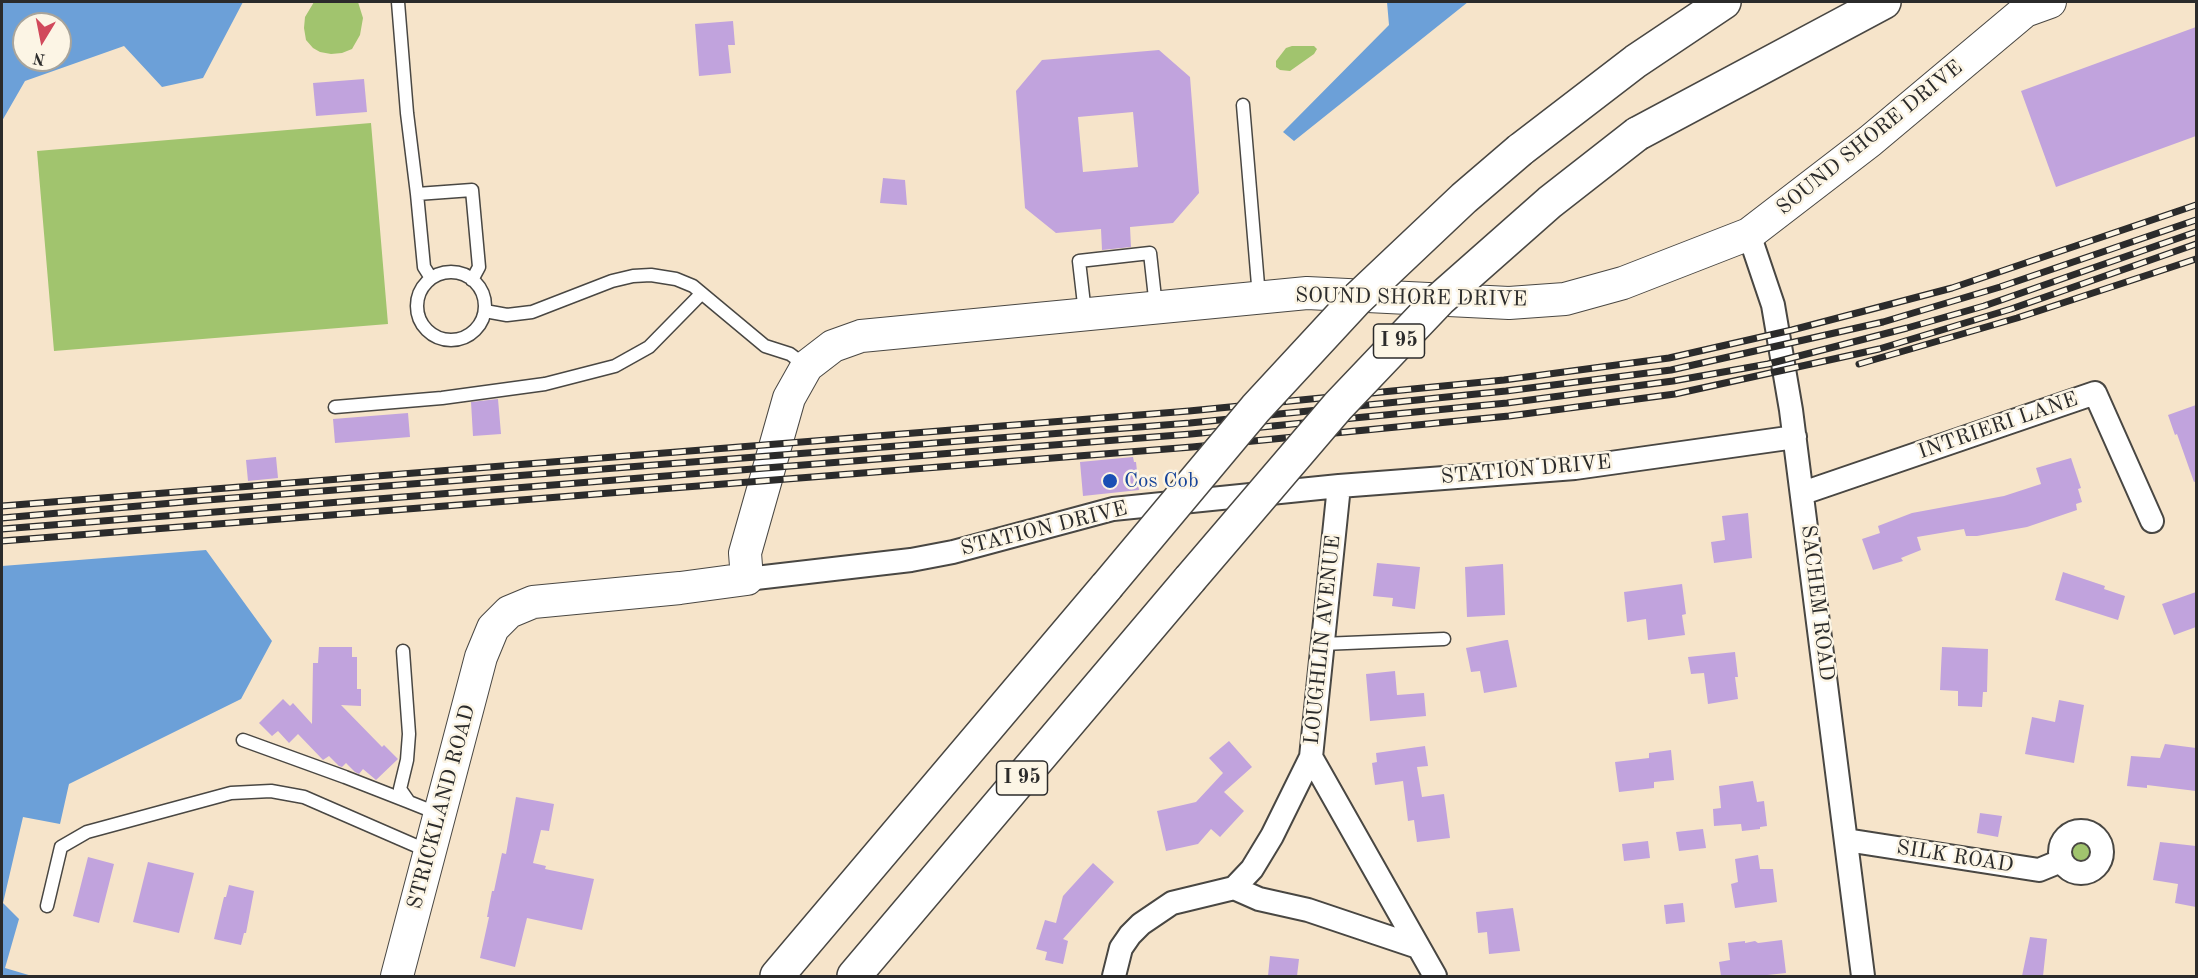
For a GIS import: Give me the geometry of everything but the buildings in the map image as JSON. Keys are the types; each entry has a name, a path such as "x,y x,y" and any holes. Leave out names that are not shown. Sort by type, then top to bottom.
{"highway":[{"path":"1577,105 1697,2"},
{"name":"I 95","path":"777,976 1256,408 1348,308 1409,248 1520,150 1636,61 1724,2"},
{"name":"I 95","path":"854,976 1338,406 1439,300 1550,202 1636,134 1757,49 1835,2"},
{"path":"1636,134 1884,2"}],"main road":[{"name":"SOUND SHORE DRIVE","path":"747,579 745,553 789,398 807,366 833,346 861,336 1307,293 1509,303 1565,299 1623,283 1749,234 1870,141 2025,11 2050,2"},
{"name":"STATION DRIVE","path":"488,638 493,628 509,612 533,602 747,579"},
{"name":"STRICKLAND ROAD","path":"397,976 488,638"}],"street":[{"name":"SACHEM ROAD","path":"1749,234 1773,306 1795,437 1863,976"},
{"name":"INTRIERI LANE","path":"1803,493 2095,393 2152,521"},
{"name":"STATION DRIVE","path":"747,579 911,560 953,552 1113,510 1339,486 1575,468 1795,437"},
{"name":"LOUGHLIN AVENUE","path":"1339,486 1311,757 1435,976"},
{"path":"1114,976 1121,948 1130,934 1141,924 1172,903 1234,888 1252,869 1272,837 1311,757"},
{"name":"SILK ROAD","path":"1846,840 2039,870 2061,861"},
{"path":"1234,888 1259,899 1308,910 1418,947"}],"lane":[{"path":"398,2 407,113 424,267 431,278"},
{"path":"1243,105 1259,297"},
{"path":"417,194 472,190 479,267 472,280"},
{"path":"1085,313 1080,261 1150,253 1156,307"},
{"path":"447,272 465,275 472,280 481,290 485,300 482,321 476,329 459,340 439,338 430,333 423,326 417,313 417,300 422,288 431,278 447,272"},
{"path":"485,311 507,315 532,312 612,280 633,276 651,275 675,279 693,286 765,346 790,354 807,366"},
{"path":"335,407 442,398 545,384 615,366 649,347 701,294"},
{"path":"1322,644 1444,639"},
{"path":"403,651 409,734 407,760 400,789 409,802"},
{"path":"243,740 440,815"},
{"path":"47,906 61,847 87,832 231,793 271,791 304,797 430,852"}],"green space":[{"path":"314,2 358,2 363,18 360,35 352,49 342,53 320,52 306,40 305,17"},
{"path":"1314,46 1317,49 1314,54 1290,71 1280,70 1276,67 1276,61 1286,48"},
{"path":"371,123 388,324 54,351 37,151"},
{"path":"2081,840 2090,844 2094,853 2090,862 2081,866 2072,862 2068,853 2072,844"}],"water":[{"path":"2,2 243,2 203,78 162,87 124,46 72,64 72,12 12,12 12,72 50,72 25,81 2,121"},
{"path":"1387,2 1468,2 1294,141 1283,132 1389,25"},
{"path":"206,550 272,641 241,699 69,784 60,824 23,817 3,903 19,919 5,968 32,976 2,976 2,566"}],"railway":[{"path":"2,506 1189,411 1504,380 1669,358 1792,330 1952,288 2196,205"},
{"path":"2,518 1190,423 1506,391 1671,370 1883,322 2000,287 2196,220"},
{"path":"2,529 1191,434 1507,403 1673,381 1768,364 1907,328 1984,306 2196,232"},
{"path":"2,541 1192,447 1509,416 1675,394 1879,349 2011,309 2196,244"},
{"path":"1859,364 2017,318 2196,259"}],"place":[{"name":"Cos Cob","path":"1110,481"}]}
